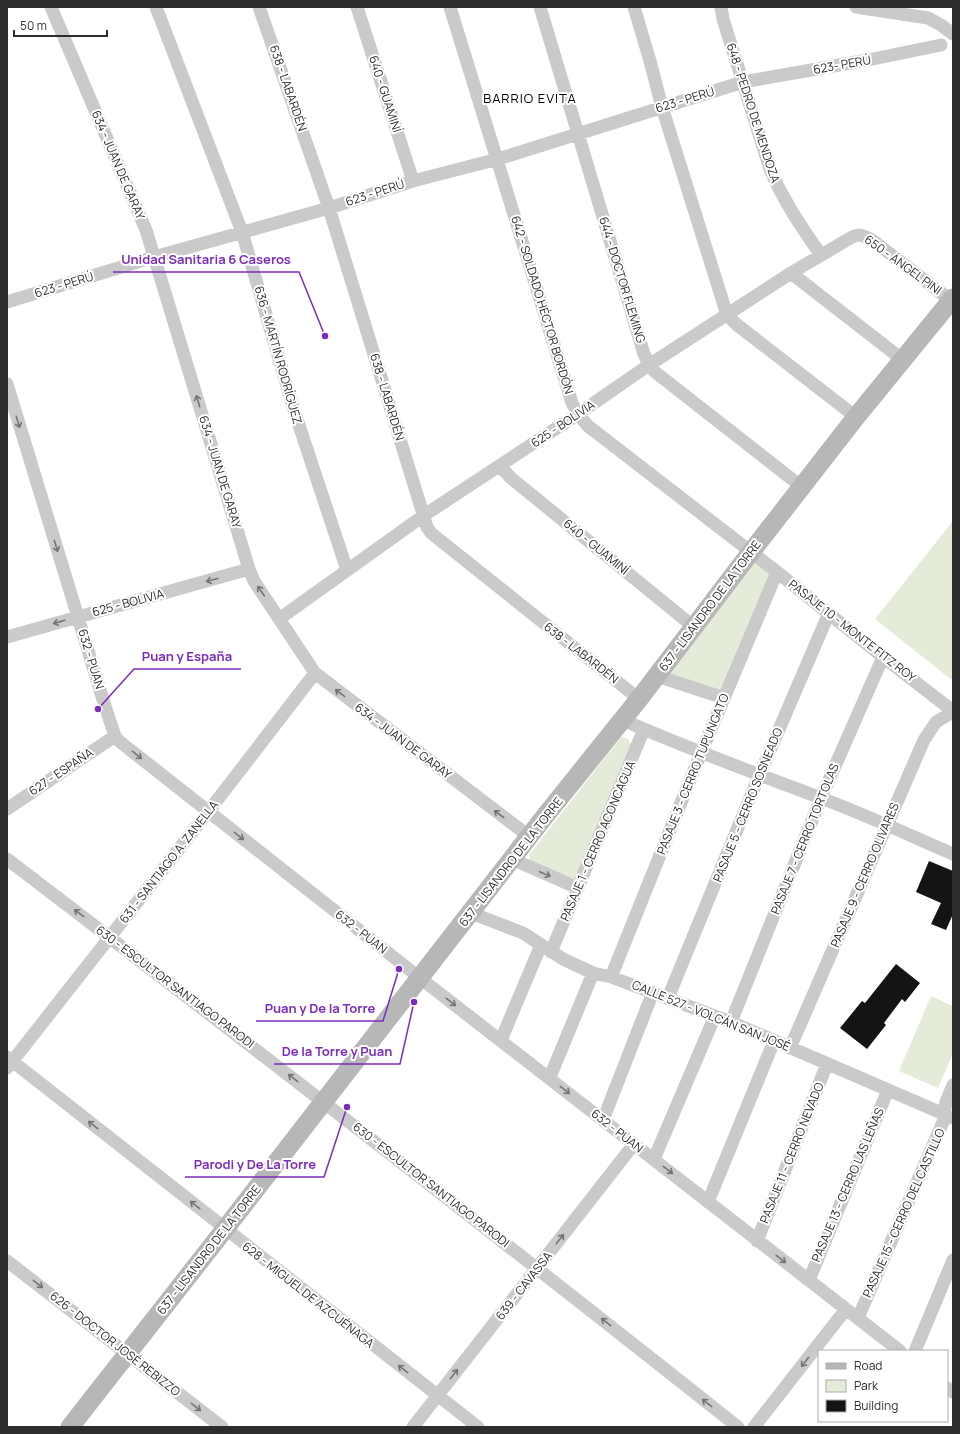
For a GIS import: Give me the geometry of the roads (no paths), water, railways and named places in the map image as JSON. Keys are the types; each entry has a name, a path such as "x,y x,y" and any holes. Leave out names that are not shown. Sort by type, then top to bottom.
{"street":[{"name":"634 - JUAN DE GARAY","path":"51,7 146,230 249,569 254,581 315,673 530,837"},
{"name":"636 - MARTÍN RODRÍGUEZ","path":"156,7 242,232 294,410 347,570"},
{"name":"638 - LABARDÉN","path":"259,7 330,208 427,527 431,533 640,699"},
{"name":"640 - GUAMINÍ","path":"357,7 413,181"},
{"name":"642 - SOLDADO HÉCTOR BORDÓN","path":"450,7 572,403 578,414 588,426 751,552"},
{"name":"644 - DOCTOR FLEMING","path":"540,7 644,354 649,365 655,372 802,487"},
{"path":"634,7 662,107 727,315 736,324 856,417"},
{"name":"648 - PEDRO DE MENDOZA","path":"720,7 760,142 770,169 779,189 795,217 820,255"},
{"path":"856,7 928,18 953,34"},
{"name":"623- PERÚ","path":"742,82 868,60 941,45"},
{"name":"623 - PERÚ","path":"7,302 154,257 330,208 413,181 498,159 742,82"},
{"name":"650 - ÁNGEL PINI","path":"852,237 858,234 872,240 952,300"},
{"name":"625 - BOLIVIA","path":"279,619 423,516 578,414 649,365 791,273 852,237"},
{"path":"791,273 903,360"},
{"name":"637 - LISANDRO DE LA TORRE","path":"70,1427 472,913 545,816 640,699 751,552 856,417 952,300"},
{"name":"632 - PUAN","path":"7,384 115,736 119,741 420,978 550,1077 899,1350"},
{"name":"640 - GUAMINÍ","path":"500,466 511,478 694,627"},
{"name":"PASAJE 10 - MONTE FITZ ROY","path":"751,552 953,712"},
{"name":"625 - BOLIVIA","path":"7,637 249,569"},
{"name":"PASAJE 3 - CERRO TUPUNGATO","path":"611,977 701,753 777,572"},
{"name":"PASAJE 5 - CERRO SOSNEADO","path":"668,998 828,612"},
{"name":"PASAJE 7 - CERRO TORTOLAS","path":"731,1022 821,798 883,657"},
{"name":"631 - SANTIAGO A. ZANELLA","path":"9,1062 110,938 315,673"},
{"path":"657,676 724,698"},
{"name":"PASAJE 9 - CERRO OLIVARES","path":"790,1048 918,753 936,722 953,712"},
{"path":"623,720 759,776 821,798 953,854"},
{"name":"PASAJE 1 - CERRO ACONCAGUA","path":"501,1040 546,948 578,888 644,729"},
{"name":"627 - ESPAÑA","path":"7,809 115,736"},
{"name":"630 - ESCULTOR SANTIAGO PARODI","path":"7,859 324,1102 738,1427"},
{"path":"512,859 578,888"},
{"name":"CALLE 527 - VOLCÁN SAN JOSÉ","path":"472,913 523,933 563,959 593,974 611,977 731,1022 827,1064 842,1069 949,1117"},
{"path":"550,1077 593,974"},
{"path":"603,1120 653,992"},
{"path":"654,1159 715,1016"},
{"path":"708,1202 774,1041"},
{"name":"628 - MIGUEL DE AZCUÉNAGA","path":"9,1062 478,1427"},
{"name":"PASAJE 11 - CERRO NEVADO","path":"758,1241 827,1064"},
{"name":"PASAJE 15 - CERRO DEL CASTILLO","path":"858,1318 943,1122 949,1117 946,1102 953,1085"},
{"name":"PASAJE 13 - CERRO LAS LEÑAS","path":"809,1280 888,1090"},
{"name":"639 - CAVASSA","path":"413,1427 634,1144"},
{"path":"915,1350 953,1260"},
{"name":"626 - DOCTOR JOSÉ REBIZZO","path":"7,1261 222,1427"},
{"path":"754,1427 846,1309"}],"place":[{"name":"Unidad Sanitaria 6 Caseros","path":"325,336"},
{"name":"Puan y España","path":"98,709"},
{"name":"Puan y De la Torre","path":"399,969"},
{"name":"De la Torre y Puan","path":"414,1002"},
{"name":"Parodi y De La Torre","path":"347,1107"}],"district":[{"name":"BARRIO EVITA","path":"530,98"}]}
